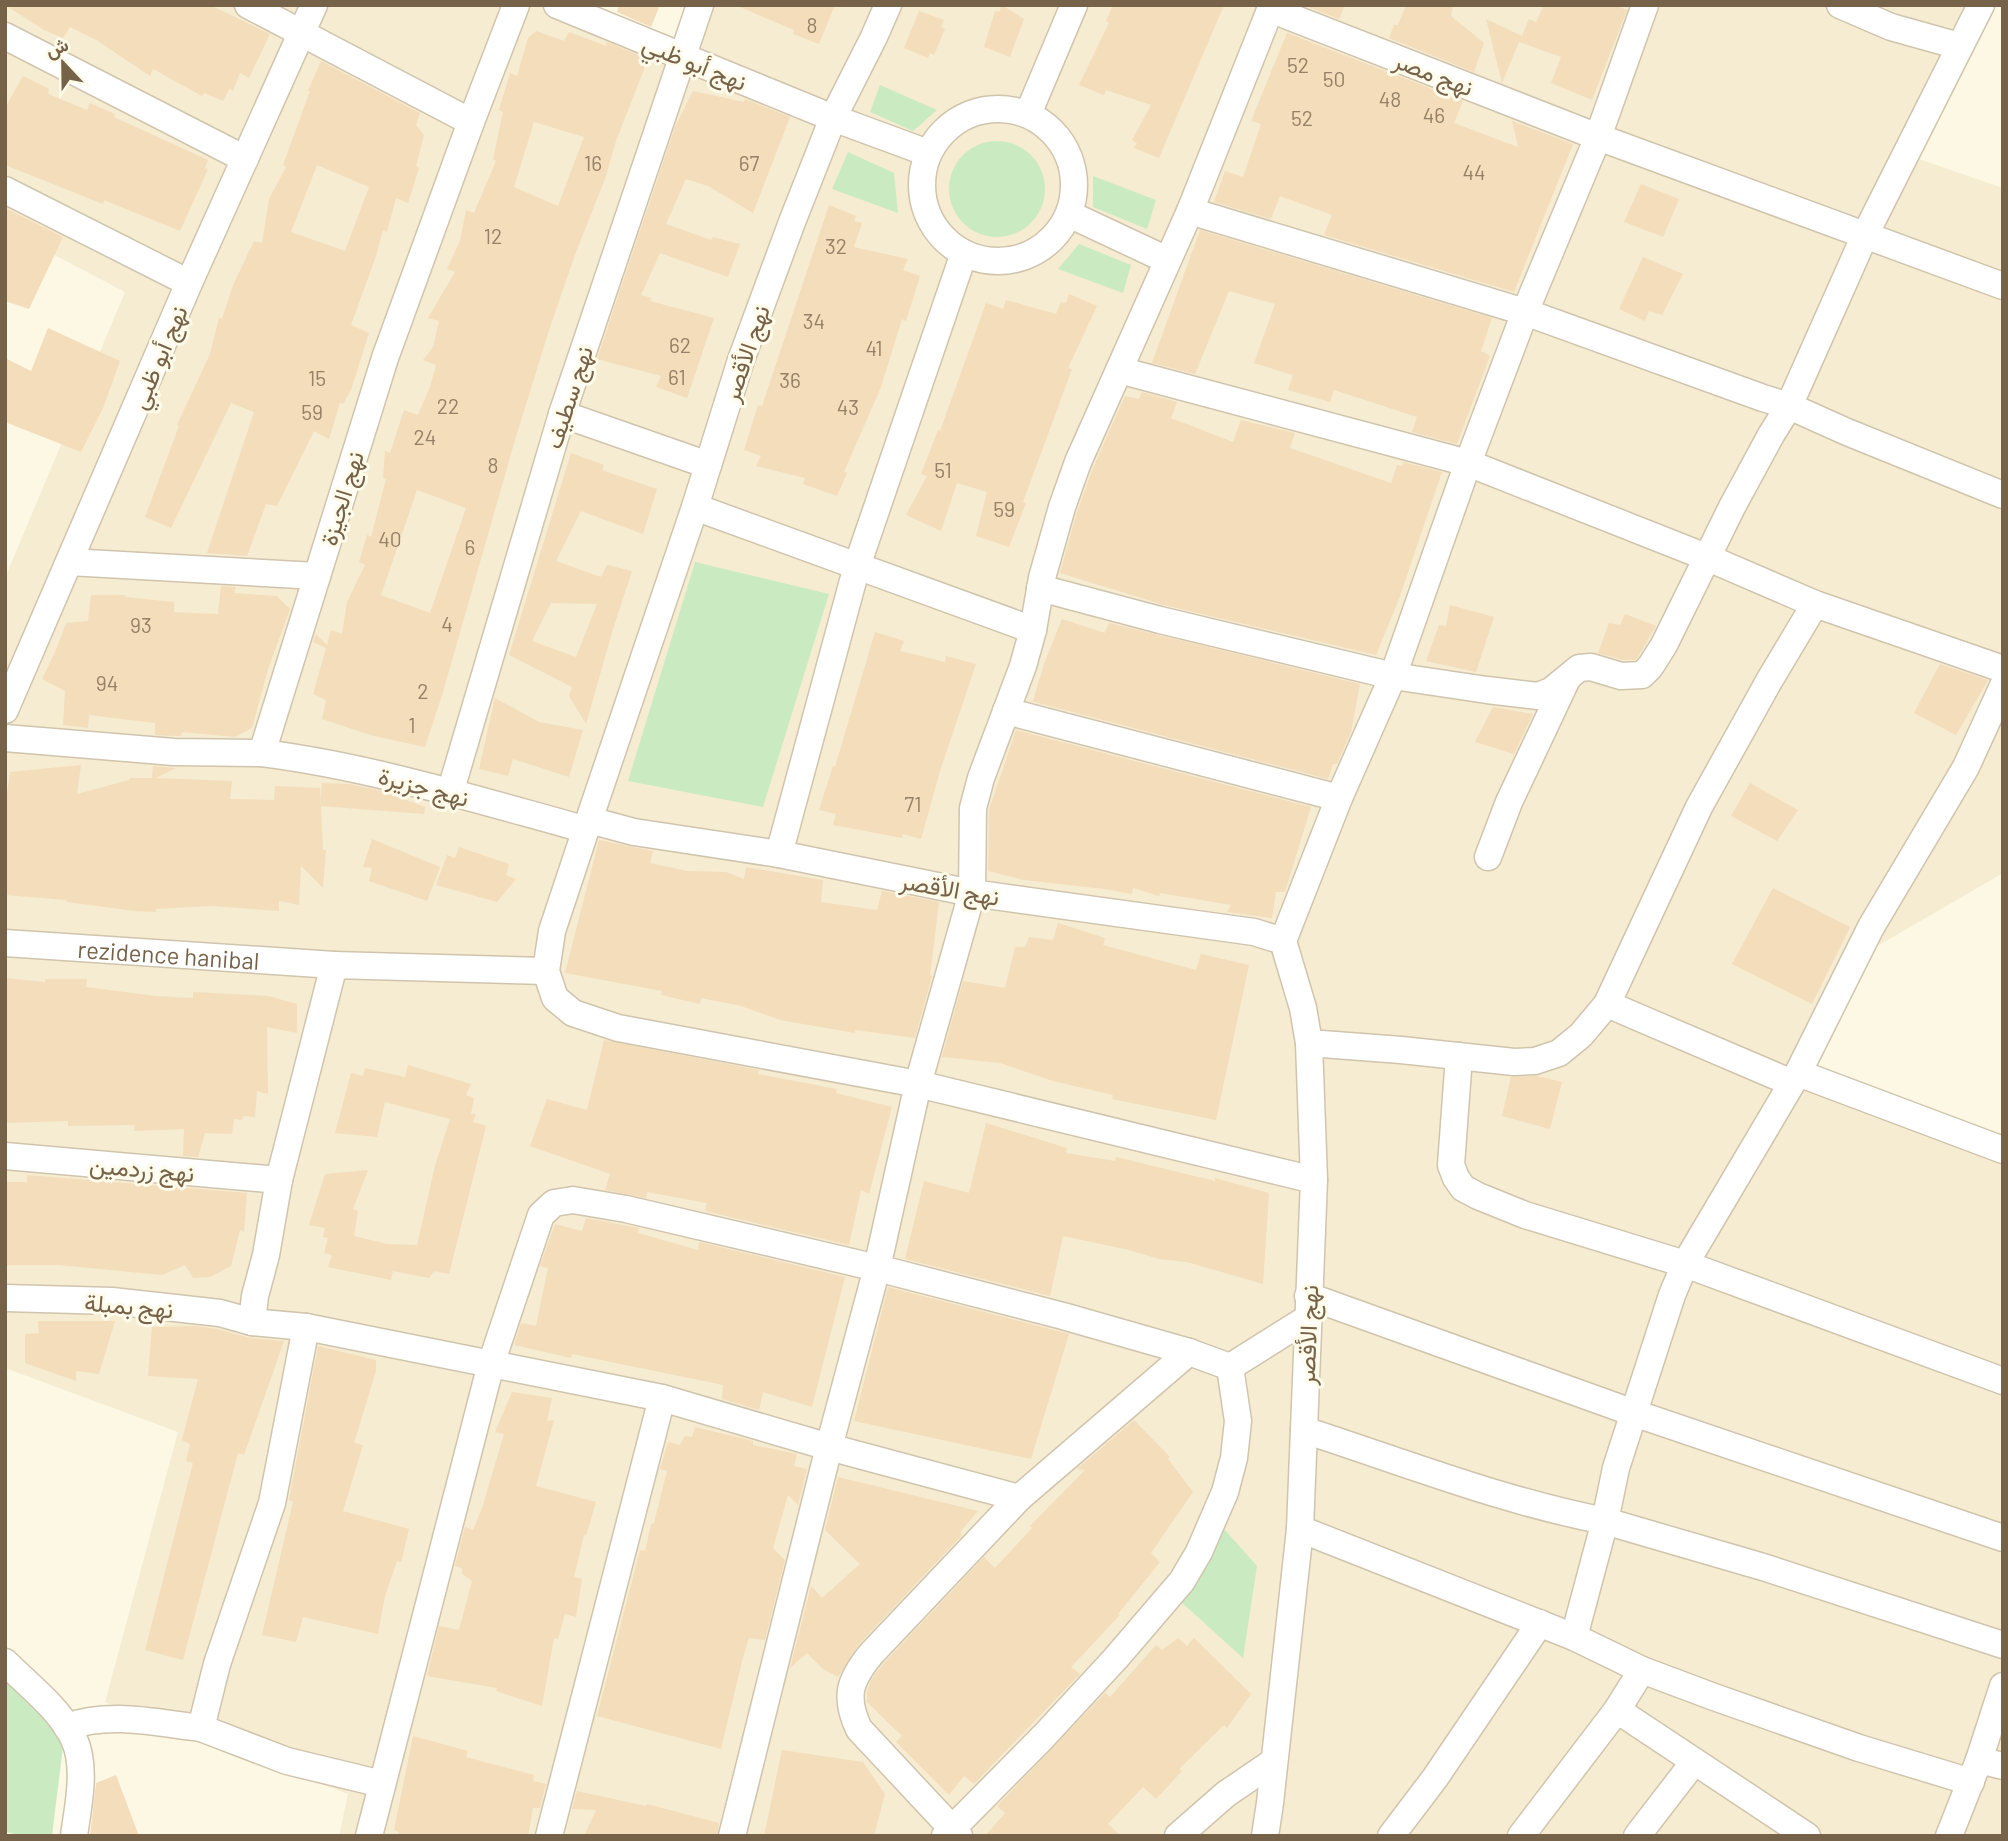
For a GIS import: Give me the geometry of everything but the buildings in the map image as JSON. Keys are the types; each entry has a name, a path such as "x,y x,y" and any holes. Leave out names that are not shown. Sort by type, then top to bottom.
{"street":[{"path":"248,5 471,122"},
{"name":"نهج أبو ظبي","path":"5,710 189,284 314,5"},
{"name":"نهج الجيزة","path":"262,753 385,358 516,5"},
{"name":"نهج أبو ظبي","path":"557,5 833,118 928,153"},
{"name":"نهج سطيف","path":"450,793 562,414 700,5"},
{"name":"نهج الأقصر","path":"888,5 833,118 741,360 695,507 586,825 779,854 972,893 1254,932 1283,941 1303,1008 1309,1043 1314,1180 1300,1529 1265,1836"},
{"path":"1028,114 1074,5"},
{"path":"1283,941 1339,798 1392,676 1468,463 1525,312 1598,137 1645,5"},
{"path":"1840,5 1891,27 1959,46"},
{"path":"1040,588 1392,676 1526,696 1551,691 1579,668 1591,667 1621,676 1642,674 1650,667 1664,645 1706,557 1789,406 1865,235 1981,5"},
{"path":"732,1836 829,1447 877,1268 918,1084 972,893 973,808 1033,630 1040,588 1062,507 1078,462 1190,211 1271,7"},
{"name":"نهج مصر","path":"1271,7 1598,137 2003,286"},
{"path":"5,36 245,159"},
{"path":"989,108 1028,114 1049,127 1064,145 1073,167 1074,191 1069,214 1058,232 1043,247 1024,256 1004,261 984,260 964,253 947,242 934,228 926,210 922,182 928,153 938,136 953,122 970,114 989,108"},
{"path":"5,190 189,284"},
{"path":"1190,211 1525,312 1789,406 2003,495"},
{"path":"1069,214 1167,260"},
{"path":"779,854 858,566 964,253"},
{"path":"1119,370 1468,463 1706,557 1815,604 2003,669"},
{"path":"562,414 708,465"},
{"path":"695,507 1033,630"},
{"path":"69,562 317,576"},
{"path":"1309,1043 1514,1062 1535,1061 1559,1053 1581,1035 1606,1004 1699,807 1815,604"},
{"path":"1488,856 1569,674"},
{"path":"1574,1637 1605,1521 1616,1468 1672,1295 1685,1264 1795,1078 1871,927 1966,767 2003,686"},
{"path":"1006,711 1339,798"},
{"path":"5,738 174,752 262,753"},
{"name":"نهج جزيرة","path":"262,753 366,770 586,825"},
{"path":"586,825 552,931 546,971 555,998 573,1013 618,1028 918,1084 1314,1180"},
{"name":"rezidence hanibal","path":"5,943 334,965 546,971"},
{"path":"252,1322 279,1180 334,965"},
{"path":"1606,1004 1795,1078 2003,1150"},
{"path":"1459,1056 1451,1165 1463,1188 1525,1215 1685,1264 2003,1381"},
{"name":"نهج زردمين","path":"5,1156 279,1180"},
{"path":"369,1836 491,1364 541,1214 554,1203 573,1200 626,1209 877,1268 1189,1352 1230,1367"},
{"name":"نهج بمبلة","path":"5,1298 112,1301 220,1313 252,1322 306,1327 662,1398 829,1447 1019,1498"},
{"path":"1230,1367 1308,1307 1634,1413 2003,1538"},
{"path":"201,1728 217,1664 272,1503 306,1327"},
{"path":"1189,1352 1019,1498 856,1672 849,1699 859,1729 952,1833 1124,1649 1182,1581 1199,1552 1220,1504 1234,1458 1238,1421 1230,1367"},
{"path":"549,1836 662,1398"},
{"path":"1304,1430 1484,1490 1559,1512 1605,1521 1763,1567 2003,1644"},
{"path":"1300,1529 1574,1637 1642,1670 1859,1748 1984,1769"},
{"path":"1391,1836 1435,1777 1540,1623"},
{"path":"5,1662 71,1734 79,1761 80,1785 74,1836"},
{"path":"1521,1836 1617,1710 1642,1670"},
{"path":"1949,1836 1984,1769 2003,1686"},
{"path":"1617,1710 1694,1762 1768,1826 1807,1836"},
{"path":"71,1734 84,1721 104,1718 201,1728 287,1761 382,1784"},
{"path":"1178,1836 1226,1794 1273,1762"},
{"path":"1637,1836 1694,1762"}],"shaded area":[{"path":"5,5 582,5 674,44 690,5 1978,5 1907,155 2003,188 2003,873 1850,962 1807,1078 2003,1157 2003,1836 339,1836 348,1794 105,1702 178,1432 5,1368 5,578 125,292 5,229"}],"green space":[{"path":"880,85 937,110 913,131 870,112"},
{"path":"997,141 1015,145 1031,155 1041,171 1045,189 1041,207 1031,223 1015,233 997,237 979,233 963,223 953,207 949,189 953,171 963,155 979,145"},
{"path":"848,152 894,173 898,213 832,189"},
{"path":"1093,176 1156,200 1147,229 1093,207"},
{"path":"1079,244 1131,265 1123,293 1058,269"},
{"path":"695,562 829,594 763,807 628,781"},
{"path":"1224,1529 1257,1566 1243,1658 1179,1600"},
{"path":"5,1679 65,1731 52,1836 25,1836 5,1832"}]}
